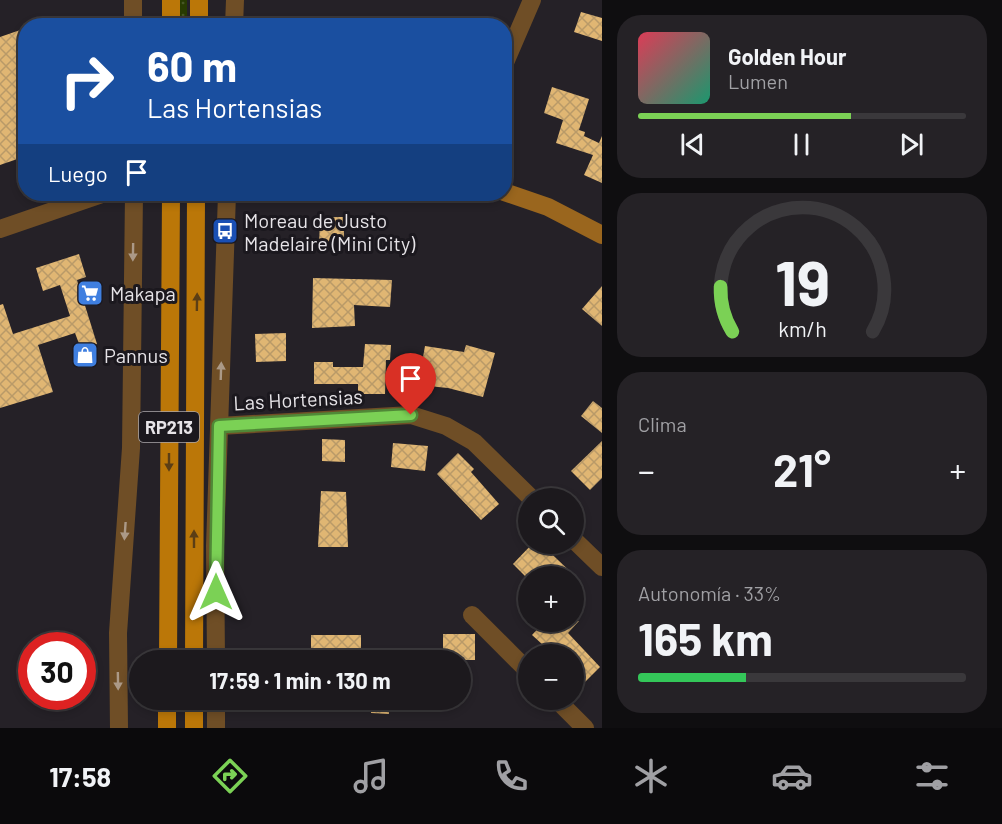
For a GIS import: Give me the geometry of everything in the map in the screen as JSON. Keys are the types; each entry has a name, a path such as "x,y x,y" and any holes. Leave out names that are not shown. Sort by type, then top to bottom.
{"main road":[{"path":"171,0 171,18"},
{"path":"199,0 199,18"},
{"path":"512,195 548,207 602,235"},
{"name":"RP213","path":"168,650 171,201"},
{"name":"RP213","path":"194,650 196,201"},
{"path":"167,728 168,710"},
{"path":"194,710 194,728"}],"street":[{"path":"133,0 133,18"},
{"path":"234,18 235,0"},
{"path":"512,46 532,0"},
{"path":"0,229 82,201"},
{"path":"119,728 118,633 131,448 134,201"},
{"path":"216,650 219,426 227,201"},
{"name":"Las Hortensias","path":"219,426 411,415 446,426 474,442 521,488"},
{"path":"584,550 602,567"},
{"path":"472,615 518,661"},
{"path":"216,710 216,728"},
{"path":"567,710 585,728"}],"green space":[{"path":"180,0 187,0 187,18 180,18"}],"building":[{"path":"581,12 602,18 602,41 574,32"},
{"path":"18,31 18,159 0,165 0,37"},
{"path":"552,87 589,99 579,130 585,132 584,136 599,143 602,136 602,183 584,175 593,155 556,143 563,120 544,113"},
{"path":"320,217 344,217 344,246 319,246"},
{"path":"79,254 86,277 77,280 97,344 81,349 75,333 38,345 53,392 0,408 0,305 3,304 13,334 70,316 60,285 43,291 36,268"},
{"path":"313,278 392,280 390,307 354,305 355,326 312,328"},
{"path":"602,286 602,326 582,309"},
{"path":"286,333 286,361 256,362 255,334"},
{"path":"365,344 391,345 390,360 386,360 385,394 358,394 358,384 314,384 314,362 333,362 333,367 363,367"},
{"path":"466,345 495,353 483,397 448,388 418,385 425,346 464,352"},
{"path":"593,401 602,408 602,433 581,416"},
{"path":"322,439 345,440 345,462 322,461"},
{"path":"602,441 602,478 590,490 571,471"},
{"path":"393,443 428,446 425,471 391,467"},
{"path":"458,453 474,469 471,472 499,504 481,520 437,474"},
{"path":"321,491 346,492 348,547 318,547"},
{"path":"523,554 552,554 564,566 518,566 518,569 513,564"},
{"path":"535,632 569,632 578,644 542,644 532,635"},
{"path":"443,634 475,634 475,660 471,660 471,650 443,650"},
{"path":"311,635 361,635 361,650 311,650"},
{"path":"584,650 600,667 584,683"},
{"path":"371,710 389,710 389,714 371,713"}],"place":[{"name":"Moreau de Justo Madelaire (Mini City)","path":"225,231"},
{"name":"Makapa","path":"90,293"},
{"name":"Pannus","path":"85,355"}],"route":[{"path":"216,592 215,546 219,426 411,415"}]}
